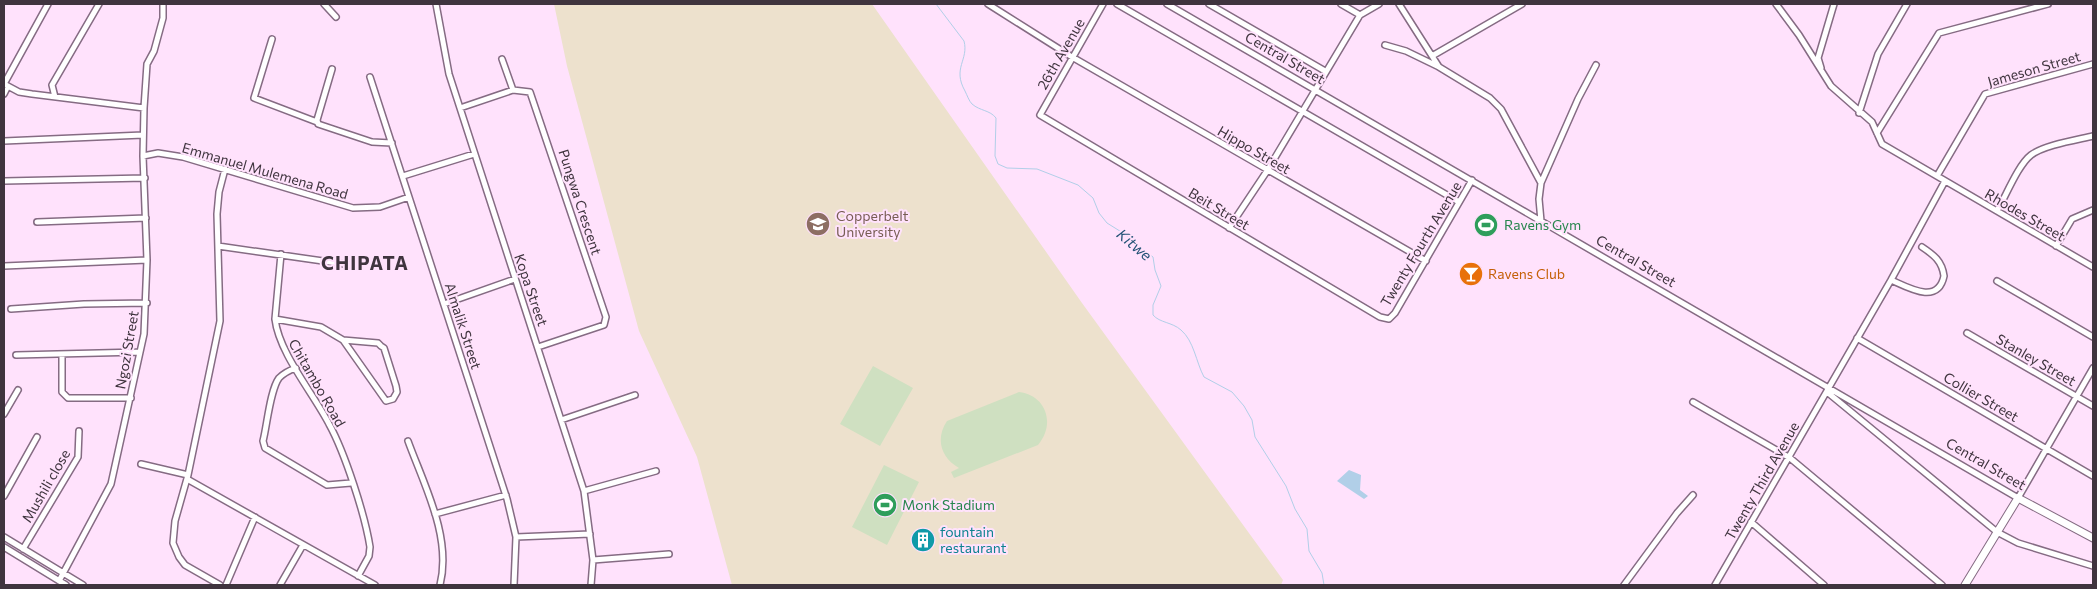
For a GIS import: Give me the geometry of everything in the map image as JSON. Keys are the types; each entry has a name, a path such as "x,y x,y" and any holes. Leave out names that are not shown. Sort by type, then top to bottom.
{"main road":[{"path":"1965,585 2018,498"},
{"name":"Central Street","path":"2018,498 2093,538"}],"street":[{"path":"4,94 5,85 48,4"},
{"path":"55,97 52,85 99,4"},
{"name":"Ngozi Street","path":"59,581 111,484 140,352 147,303 143,156 146,64 154,51 163,18 163,4"},
{"path":"324,4 336,17"},
{"name":"Kopa Street","path":"436,4 444,55 460,108 584,491 593,560 591,585"},
{"name":"Hippo Street","path":"988,4 1267,171 1426,260"},
{"name":"26th Avenue","path":"1040,115 1103,4"},
{"path":"1117,4 1459,202"},
{"name":"Central Street","path":"1167,4 1472,180 1828,390 2018,498"},
{"path":"1209,4 1325,71"},
{"path":"1341,4 1360,15"},
{"path":"1229,228 1267,171 1360,15 1379,4"},
{"path":"1399,4 1439,67"},
{"path":"1432,56 1522,4"},
{"name":"Rhodes Street","path":"1776,4 1831,86 1859,113 1872,122 1882,144 2093,267"},
{"path":"1822,73 1818,58 1834,4"},
{"path":"1859,113 1878,54 1907,4"},
{"path":"1877,133 1939,33 2048,4"},
{"path":"272,39 254,98 372,142 392,143"},
{"path":"1385,45 1406,51 1439,67 1497,104 1541,184"},
{"path":"460,108 513,90 502,59"},
{"name":"Jameson Street","path":"1937,176 1985,94 2093,64"},
{"path":"1540,221 1539,199 1541,184 1578,99 1596,65"},
{"path":"317,122 332,69"},
{"name":"Almalik Street","path":"370,77 506,495 516,537 514,585"},
{"path":"5,85 19,92 144,108"},
{"name":"Pungwa Crescent","path":"513,90 526,90 533,97 606,316 604,325 538,347"},
{"name":"Beit Street","path":"1040,115 1380,318 1389,318"},
{"path":"4,141 143,135"},
{"path":"1998,212 2024,163 2031,155 2039,150 2093,136"},
{"name":"Emmanuel Mulemena Road","path":"143,156 158,153 172,155 225,169 339,206 353,208 380,207 409,197"},
{"path":"402,176 474,154"},
{"path":"220,585 185,565 173,543 175,521 188,477 220,321 217,204 225,169"},
{"path":"4,181 145,178"},
{"name":"Twenty Fourth Avenue","path":"1389,318 1395,313 1472,180"},
{"name":"Twenty Third Avenue","path":"1715,585 1790,458 1945,181"},
{"path":"2056,246 2072,219 2093,210"},
{"path":"37,222 146,218"},
{"path":"218,246 351,265"},
{"path":"1891,280 1922,293 1930,293 1939,287 1944,276 1942,264 1936,256 1922,247"},
{"name":"Chitambo Road","path":"282,254 275,319 278,338 330,425 351,483 370,547 369,556 358,576"},
{"path":"4,266 147,260"},
{"path":"444,304 515,279"},
{"path":"1997,281 2093,337"},
{"path":"11,309 147,303"},
{"path":"275,319 321,327 343,340 386,401 393,399 397,392 396,386 384,348 378,343 343,340"},
{"name":"Stanley Street","path":"1967,333 2093,406"},
{"name":"Collier Street","path":"1857,338 2093,476"},
{"path":"16,354 140,352"},
{"path":"62,354 62,392 68,398 131,398"},
{"path":"296,368 287,371 279,379 275,388 263,441 265,448 327,485 351,483"},
{"path":"2018,498 2093,368"},
{"path":"4,414 18,390"},
{"path":"1828,390 1997,532 2018,543 2093,566"},
{"path":"561,420 635,395"},
{"path":"1693,402 1790,458 1942,585"},
{"name":"Mushili close","path":"23,549 78,457 79,431"},
{"path":"4,496 37,438"},
{"path":"408,441 435,514 442,552 443,571 440,585"},
{"path":"141,464 188,477 374,585"},
{"path":"584,491 656,471"},
{"path":"435,514 506,495"},
{"path":"1626,584 1677,513 1693,495"},
{"path":"226,585 255,517"},
{"path":"1751,522 1824,585"},
{"path":"516,537 590,534"},
{"path":"4,537 83,585"},
{"path":"280,585 303,545"},
{"path":"4,547 66,585"},
{"path":"593,560 669,554"},
{"path":"40,570 45,562"}],"shaded area":[{"name":"Copperbelt University","path":"554,4 872,4 1082,303 1283,580 1281,585 732,585 697,457 639,331 567,66"}],"green space":[{"path":"873,366 913,388 880,446 840,424"},
{"path":"1019,392 1028,394 1036,399 1042,405 1045,412 1046,428 1038,445 954,478 951,472 959,468 944,453 941,441 943,428 947,421"},
{"name":"Monk Stadium","path":"884,465 919,482 887,545 852,527"}],"water":[{"path":"1349,470 1361,475 1360,490 1368,496 1364,499 1337,481"}],"waterway":[{"name":"Kitwe","path":"936,4 964,41 965,48 960,76 961,83 969,100 972,104 991,113 996,118 995,156 998,164 1007,168 1037,169 1078,185 1093,198 1099,213 1107,223 1153,257 1155,270 1161,286 1153,305 1153,315 1159,320 1174,325 1181,330 1192,346 1204,377 1232,392 1244,406 1252,420 1255,437 1286,486 1295,509 1307,529 1309,551 1322,573 1324,585"}],"place":[{"name":"Copperbelt University","path":"818,224"},
{"name":"Ravens Gym","path":"1486,225"},
{"name":"Ravens Club","path":"1471,274"},
{"name":"Monk Stadium","path":"885,505"},
{"name":"fountain restaurant","path":"923,540"}],"district":[{"name":"CHIPATA","path":"365,263"}]}
